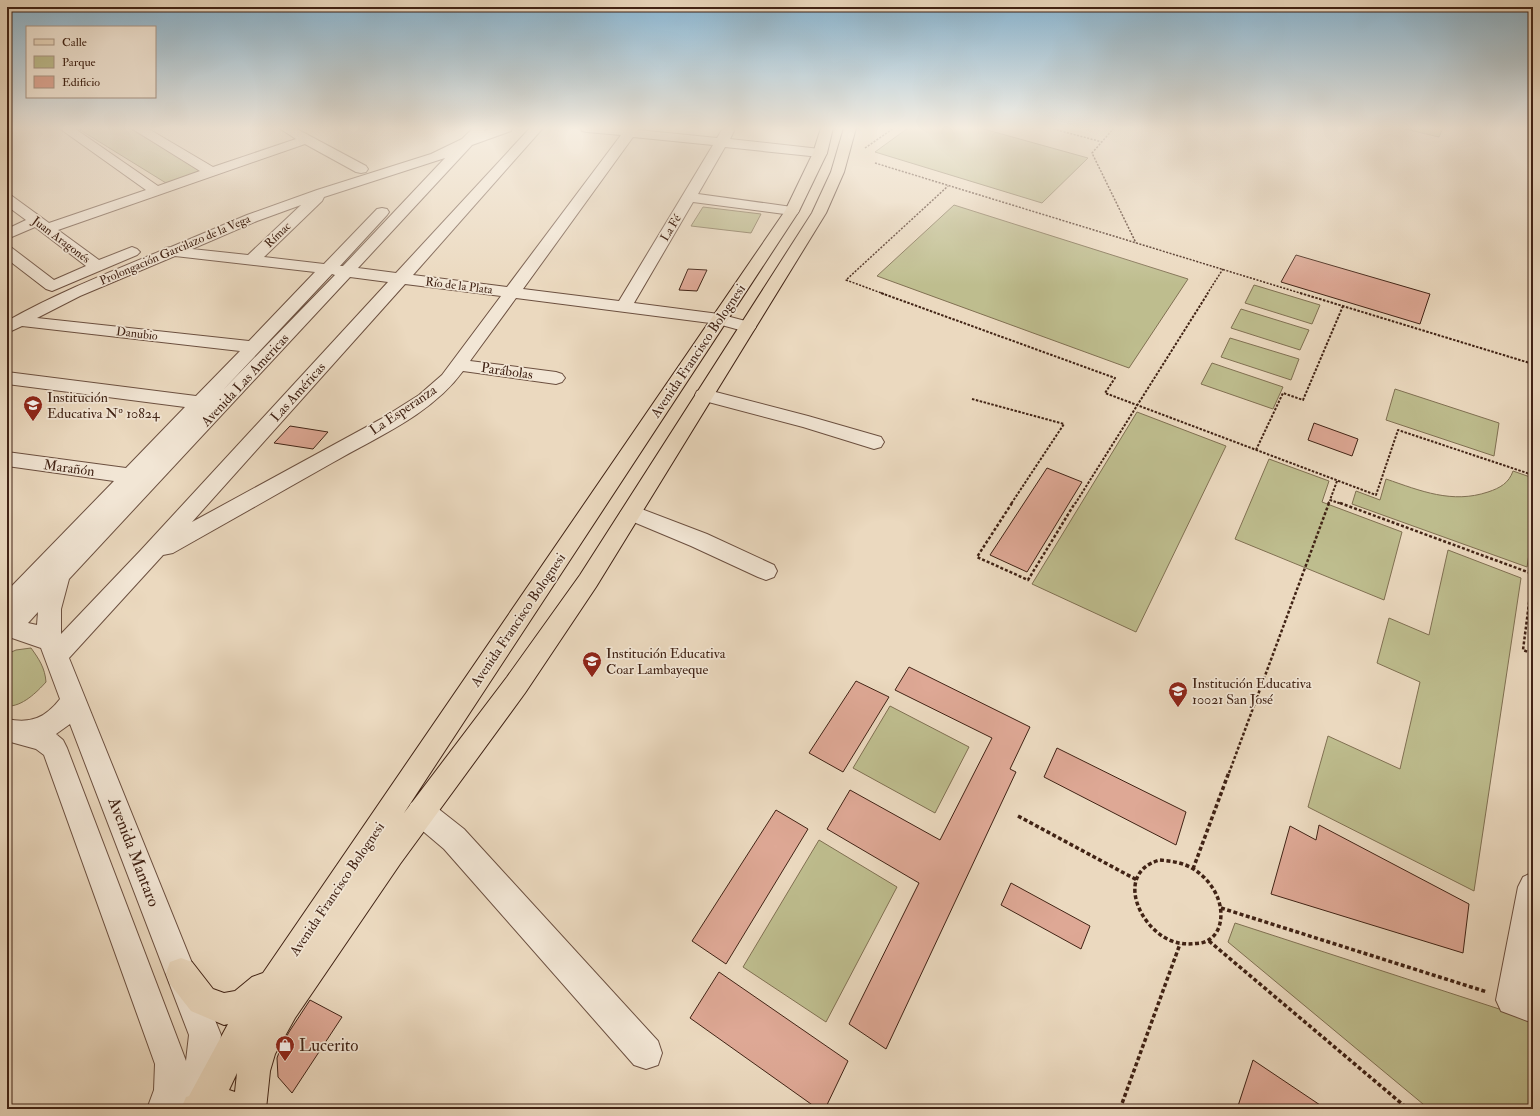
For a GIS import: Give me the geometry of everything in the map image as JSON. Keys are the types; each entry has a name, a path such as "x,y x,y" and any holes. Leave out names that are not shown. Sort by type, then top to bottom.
{"main road":[{"name":"Avenida Francisco Bolognesi","path":"196,1109 243,1029 792,211 807,180"},
{"name":"Avenida Francisco Bolognesi","path":"249,1109 254,1071 261,1048 284,1007 421,812 516,685 588,581 819,213 835,180"},
{"path":"181,974 202,1000 224,1010 244,1005 268,984 294,954"},
{"path":"196,1109 215,1105 228,1105 235,1109"}],"street":[{"path":"140,180 156,191"},
{"path":"7,234 42,225 188,180"},
{"path":"196,227 325,180"},
{"name":"Prolongación Garcilazo de la Vega","path":"12,320 74,292 166,243 252,218 359,180"},
{"name":"Avenida Las Americas","path":"9,613 131,476 327,269 414,180"},
{"name":"Avenida Las Americas","path":"9,613 60,576 348,271 429,180"},
{"name":"Las Américas","path":"54,648 149,556 490,180"},
{"name":"La Esperanza","path":"149,556 388,423 426,398 448,379 595,180"},
{"name":"La Fé","path":"624,307 699,180"},
{"name":"Rímac","path":"252,260 322,193"},
{"path":"689,197 792,211"},
{"name":"Juan Aragonés","path":"7,199 96,266"},
{"name":"Río de la Plata","path":"166,243 252,260 719,319 747,326"},
{"path":"12,320 52,286 146,246"},
{"path":"7,251 52,286"},
{"name":"Danubio","path":"12,320 253,347"},
{"name":"Parábolas","path":"458,365 556,378"},
{"path":"7,378 200,403"},
{"path":"704,396 808,422 874,442"},
{"name":"Marañón","path":"7,459 131,476"},
{"path":"631,513 699,540 766,571"},
{"name":"Avenida Mantaro","path":"60,576 52,595 48,619 54,648 205,1035 196,1109"},
{"path":"9,613 31,633 54,648"},
{"path":"14,732 34,732 53,723 69,709 74,699"},
{"path":"14,732 43,738 54,748 171,1064 171,1090 164,1109"},
{"path":"421,812 454,839 646,1053"},
{"path":"1523,1004 1533,887"}],"path":[{"path":"929,180 1533,364"},
{"path":"1105,180 1136,243"},
{"path":"948,186 846,280 1115,378 1105,393 1376,495 1398,430 1533,475"},
{"path":"972,399 1064,424 977,557 1028,580 1136,405 1223,270"},
{"path":"1256,450 1283,393 1303,400 1343,306"},
{"path":"1193,869 1338,480"},
{"path":"1330,500 1533,573 1523,650 1533,654"},
{"path":"1018,816 1136,880"},
{"path":"1160,860 1173,860 1186,864 1193,869 1209,883 1217,895 1222,908 1221,922 1217,933 1209,941 1196,945 1180,944 1165,938 1151,928 1141,914 1135,900 1135,885 1139,873 1148,864 1160,860"},
{"path":"1222,908 1523,1004"},
{"path":"1209,941 1408,1109"},
{"path":"1120,1109 1180,944"}],"green space":[{"path":"161,180 175,180 166,183"},
{"path":"967,180 1065,180 1042,203"},
{"path":"954,205 1188,279 1129,368 877,276"},
{"path":"703,207 761,214 751,233 691,226"},
{"path":"1254,285 1320,305 1312,324 1245,303"},
{"path":"1241,309 1309,330 1300,350 1231,328"},
{"path":"1230,338 1299,359 1291,380 1221,357"},
{"path":"1212,363 1283,387 1273,409 1201,384"},
{"path":"1395,389 1499,423 1494,456 1386,420"},
{"path":"1137,412 1226,446 1136,632 1032,584"},
{"path":"1269,459 1329,481 1322,502 1402,532 1384,600 1235,539"},
{"path":"1513,471 1533,478 1533,541 1531,541 1527,567 1352,504 1356,491 1380,500 1386,479 1424,492 1462,497 1496,489 1509,479"},
{"path":"1448,550 1521,578 1474,891 1308,807 1328,736 1400,769 1420,682 1377,663 1389,618 1429,635"},
{"path":"31,648 41,664 46,682 34,694 24,701 13,706 7,706 7,654 16,650"},
{"path":"890,706 969,747 935,813 853,768"},
{"path":"819,840 897,887 826,1022 743,967"},
{"path":"1235,923 1533,1020 1533,1109 1429,1109 1228,942"}],"building":[{"path":"1296,255 1430,294 1420,324 1281,282"},
{"path":"688,269 707,270 697,291 679,290"},
{"path":"1314,423 1358,439 1352,456 1308,440"},
{"path":"290,426 328,432 313,449 274,443"},
{"path":"1047,468 1082,482 1027,572 990,555"},
{"path":"909,667 1030,727 1010,769 1016,772 886,1049 849,1024 919,883 827,829 850,790 940,840 992,738 895,690"},
{"path":"856,681 889,697 843,772 809,753"},
{"path":"1057,748 1186,812 1176,845 1044,777"},
{"path":"776,810 808,829 726,964 692,941"},
{"path":"1319,825 1469,904 1463,953 1271,894 1290,826 1316,840"},
{"path":"1011,883 1090,926 1081,949 1001,905"},
{"path":"719,972 848,1061 825,1109 818,1109 690,1018"},
{"path":"310,1000 342,1017 292,1093 278,1077 277,1058 289,1032"},
{"path":"1253,1060 1326,1109 1237,1109"}],"place":[{"name":"Institución Educativa Nº 10824","path":"33,422"},
{"name":"Institución Educativa Coar Lambayeque","path":"592,678"},
{"name":"Institución Educativa 10021 San José","path":"1178,708"},
{"name":"Lucerito","path":"285,1062"}]}
